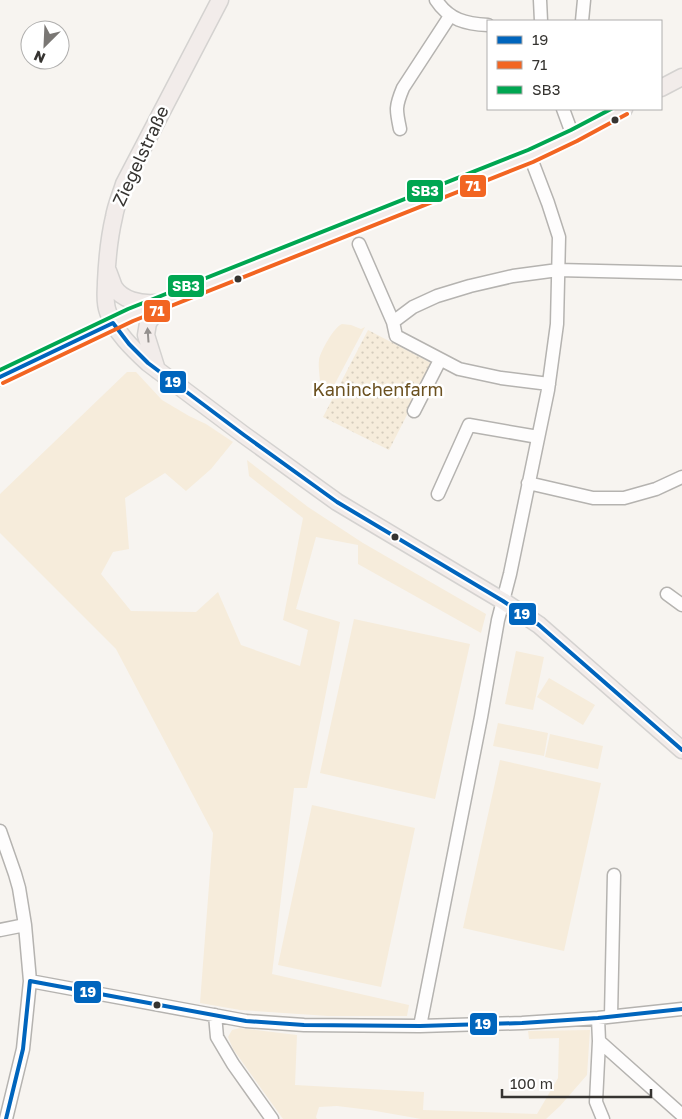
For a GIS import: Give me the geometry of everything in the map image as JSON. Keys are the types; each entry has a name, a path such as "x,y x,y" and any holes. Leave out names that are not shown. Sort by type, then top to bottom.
{"main road":[{"name":"Ziegelstraße","path":"220,0 124,184 114,215 107,266 105,301 113,323 135,351 158,370 337,502 539,625 680,745"},
{"path":"662,87 682,77"},
{"path":"0,376 113,323 530,156 574,136 622,110"},
{"path":"107,266 115,288 123,296 145,304 162,303"},
{"path":"158,370 146,335 148,322 162,303"}],"street":[{"path":"436,0 450,16 471,24 487,25"},
{"path":"540,0 541,20"},
{"path":"582,20 584,0"},
{"path":"400,129 396,109 398,99 403,88 450,16"},
{"path":"563,110 574,136"},
{"path":"420,1026 502,601 510,574 549,384 557,324 559,237 530,156"},
{"path":"359,244 393,322 396,336 459,369 501,378 549,384"},
{"path":"393,322 413,306 437,296 513,276 558,270 682,273"},
{"path":"414,411 440,360"},
{"path":"438,494 469,425 538,437"},
{"path":"528,483 593,498 624,498 682,477"},
{"path":"666,594 682,605"},
{"path":"0,831 19,888 25,925 30,981 23,1049 6,1119"},
{"path":"603,1119 596,1102 599,1041 605,1017 614,875"},
{"path":"0,930 25,925"},
{"path":"30,981 246,1021 304,1025 420,1026 522,1023 655,1013 682,1009"},
{"path":"214,1015 217,1037 233,1064 272,1119"},
{"path":"599,1041 682,1115"}],"green space":[{"path":"342,324 361,329 365,327 330,393 320,384 319,360 328,340"},
{"name":"Kaninchenfarm","path":"368,330 433,364 389,450 323,417"},
{"path":"127,372 136,372 162,400 206,424 233,442 211,469 186,491 165,473 125,498 129,549 113,552 101,574 131,611 196,612 218,592 241,645 300,666 308,630 283,620 303,518 249,476 247,460 308,507 363,543 486,614 481,633 358,564 358,545 316,537 296,609 340,622 307,788 294,788 272,974 409,1005 407,1016 328,1016 240,1010 200,1003 213,833 116,649 0,533 0,494"},
{"path":"354,619 470,644 435,799 320,773"},
{"path":"516,651 544,657 533,710 505,704"},
{"path":"549,678 595,705 583,725 537,697"},
{"path":"498,723 548,733 544,756 493,746"},
{"path":"550,734 603,746 598,769 545,757"},
{"path":"500,760 601,783 564,951 463,928"},
{"path":"312,805 415,828 381,987 278,965"},
{"path":"240,1028 297,1035 295,1085 424,1092 423,1110 537,1114 558,1078 559,1038 529,1039 528,1031 590,1030 587,1075 546,1119 421,1119 337,1106 319,1107 317,1119 283,1119 233,1049 228,1037 232,1030"}],"transit line":[{"name":"SB3","path":"0,370 128,309 528,150 609,110"},
{"name":"71","path":"3,383 133,321 533,162 627,114"},
{"name":"19","path":"0,377 113,323 129,344 148,363 337,502 503,601 539,625 682,750"},
{"name":"19","path":"6,1119 23,1049 30,981 246,1021 304,1025 420,1026 522,1023 598,1018 682,1009"}]}
